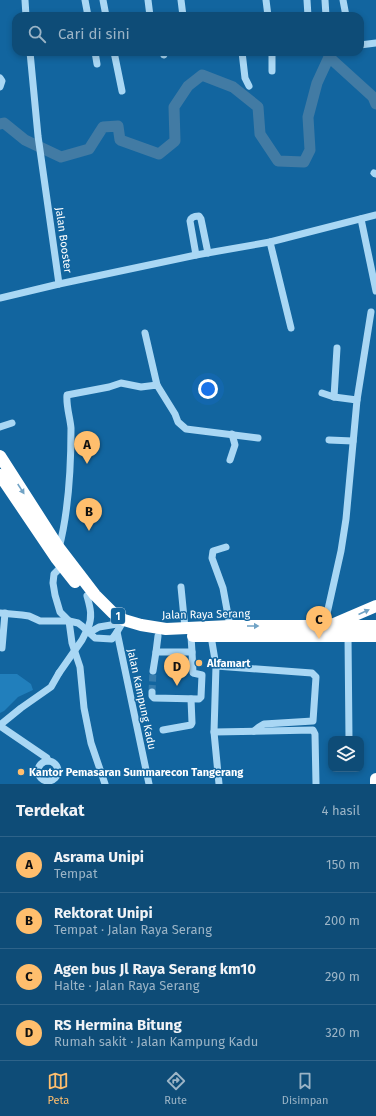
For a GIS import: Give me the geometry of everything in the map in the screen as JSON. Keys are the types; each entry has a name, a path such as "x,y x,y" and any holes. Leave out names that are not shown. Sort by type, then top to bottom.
{"highway":[{"name":"Jalan Raya Serang","path":"0,456 59,548 95,595 113,613 120,625"},
{"name":"Jalan Raya Serang","path":"0,475 62,566 106,617 120,625 142,634 158,636 230,626 320,629 348,636 376,636"},
{"path":"320,629 350,618 376,606"},
{"name":"Jalan Raya Serang","path":"120,625 136,624 211,636 376,626"},
{"path":"376,779 376,784"}],"street":[{"path":"25,0 26,12"},
{"path":"85,0 87,12"},
{"path":"103,0 105,12"},
{"path":"148,0 150,12"},
{"path":"180,0 182,12"},
{"path":"266,0 268,12"},
{"path":"307,0 308,12"},
{"path":"326,0 326,12"},
{"path":"343,0 345,12"},
{"path":"364,44 376,43"},
{"name":"Jalan Booster","path":"0,298 59,284 38,136 30,56"},
{"path":"96,56 97,64"},
{"path":"115,56 122,91"},
{"path":"242,56 245,78 249,86"},
{"path":"272,56 272,71"},
{"path":"0,78 2,81 0,87"},
{"path":"59,284 196,255 270,242 376,215"},
{"path":"196,255 190,221 196,216 199,216 201,219 208,253"},
{"path":"361,219 376,291"},
{"path":"270,242 291,328"},
{"path":"320,629 341,551 346,519 352,441 357,400 371,312"},
{"path":"145,333 157,386 175,414 178,422 183,427 200,431 258,438"},
{"path":"334,397 337,348"},
{"path":"59,548 65,527 71,456 67,395 109,387 121,382 141,387 157,386"},
{"path":"322,393 334,397 357,400"},
{"path":"0,428 12,423"},
{"path":"230,460 235,445 232,434"},
{"path":"329,440 352,441"},
{"path":"226,547 214,551 212,558 224,588 230,626"},
{"path":"62,566 54,574 53,583 55,595 60,612 69,622 72,643 80,667 84,708 91,743 105,784"},
{"path":"152,692 152,696 154,698 199,699 201,697 202,675 193,673 192,652 181,587"},
{"path":"87,596 91,608 90,630"},
{"path":"2,648 3,613 29,616 40,621 69,622 82,626 94,638 112,639 120,625"},
{"path":"48,761 43,762 40,766 38,770 39,775 46,781 57,781 58,767 55,764 48,761 47,758 0,726 20,708 51,686 90,630 99,627 120,625"},
{"name":"Jalan Kampung Kadu","path":"120,625 149,784"},
{"path":"153,671 158,636"},
{"path":"211,636 216,666 214,732 219,784"},
{"path":"348,636 349,736"},
{"path":"156,652 192,652"},
{"path":"216,666 315,674 313,721 264,724 254,731"},
{"path":"163,730 190,725 192,723 191,699"},
{"path":"214,732 314,730 316,784"}],"shaded area":[{"path":"0,674 17,674 31,684 33,690 18,697 0,713"}],"waterway":[{"path":"0,124 4,123 25,140 61,157 89,149 103,127 118,126 120,140 159,154 175,141 174,107 188,86 202,75 233,87 258,107 260,134 278,161 304,162 310,150 308,117 317,83 329,57 373,97 376,104"}],"tunnel":[{"path":"152,692 153,671"}],"place":[{"name":"Asrama Unipi","path":"87,464"},
{"name":"Rektorat Unipi","path":"89,531"},
{"name":"Agen bus Jl Raya Serang km10","path":"319,639"},
{"name":"Alfamart","path":"199,663"},
{"name":"RS Hermina Bitung","path":"177,686"},
{"name":"Kantor Pemasaran Summarecon Tangerang","path":"21,772"}]}
